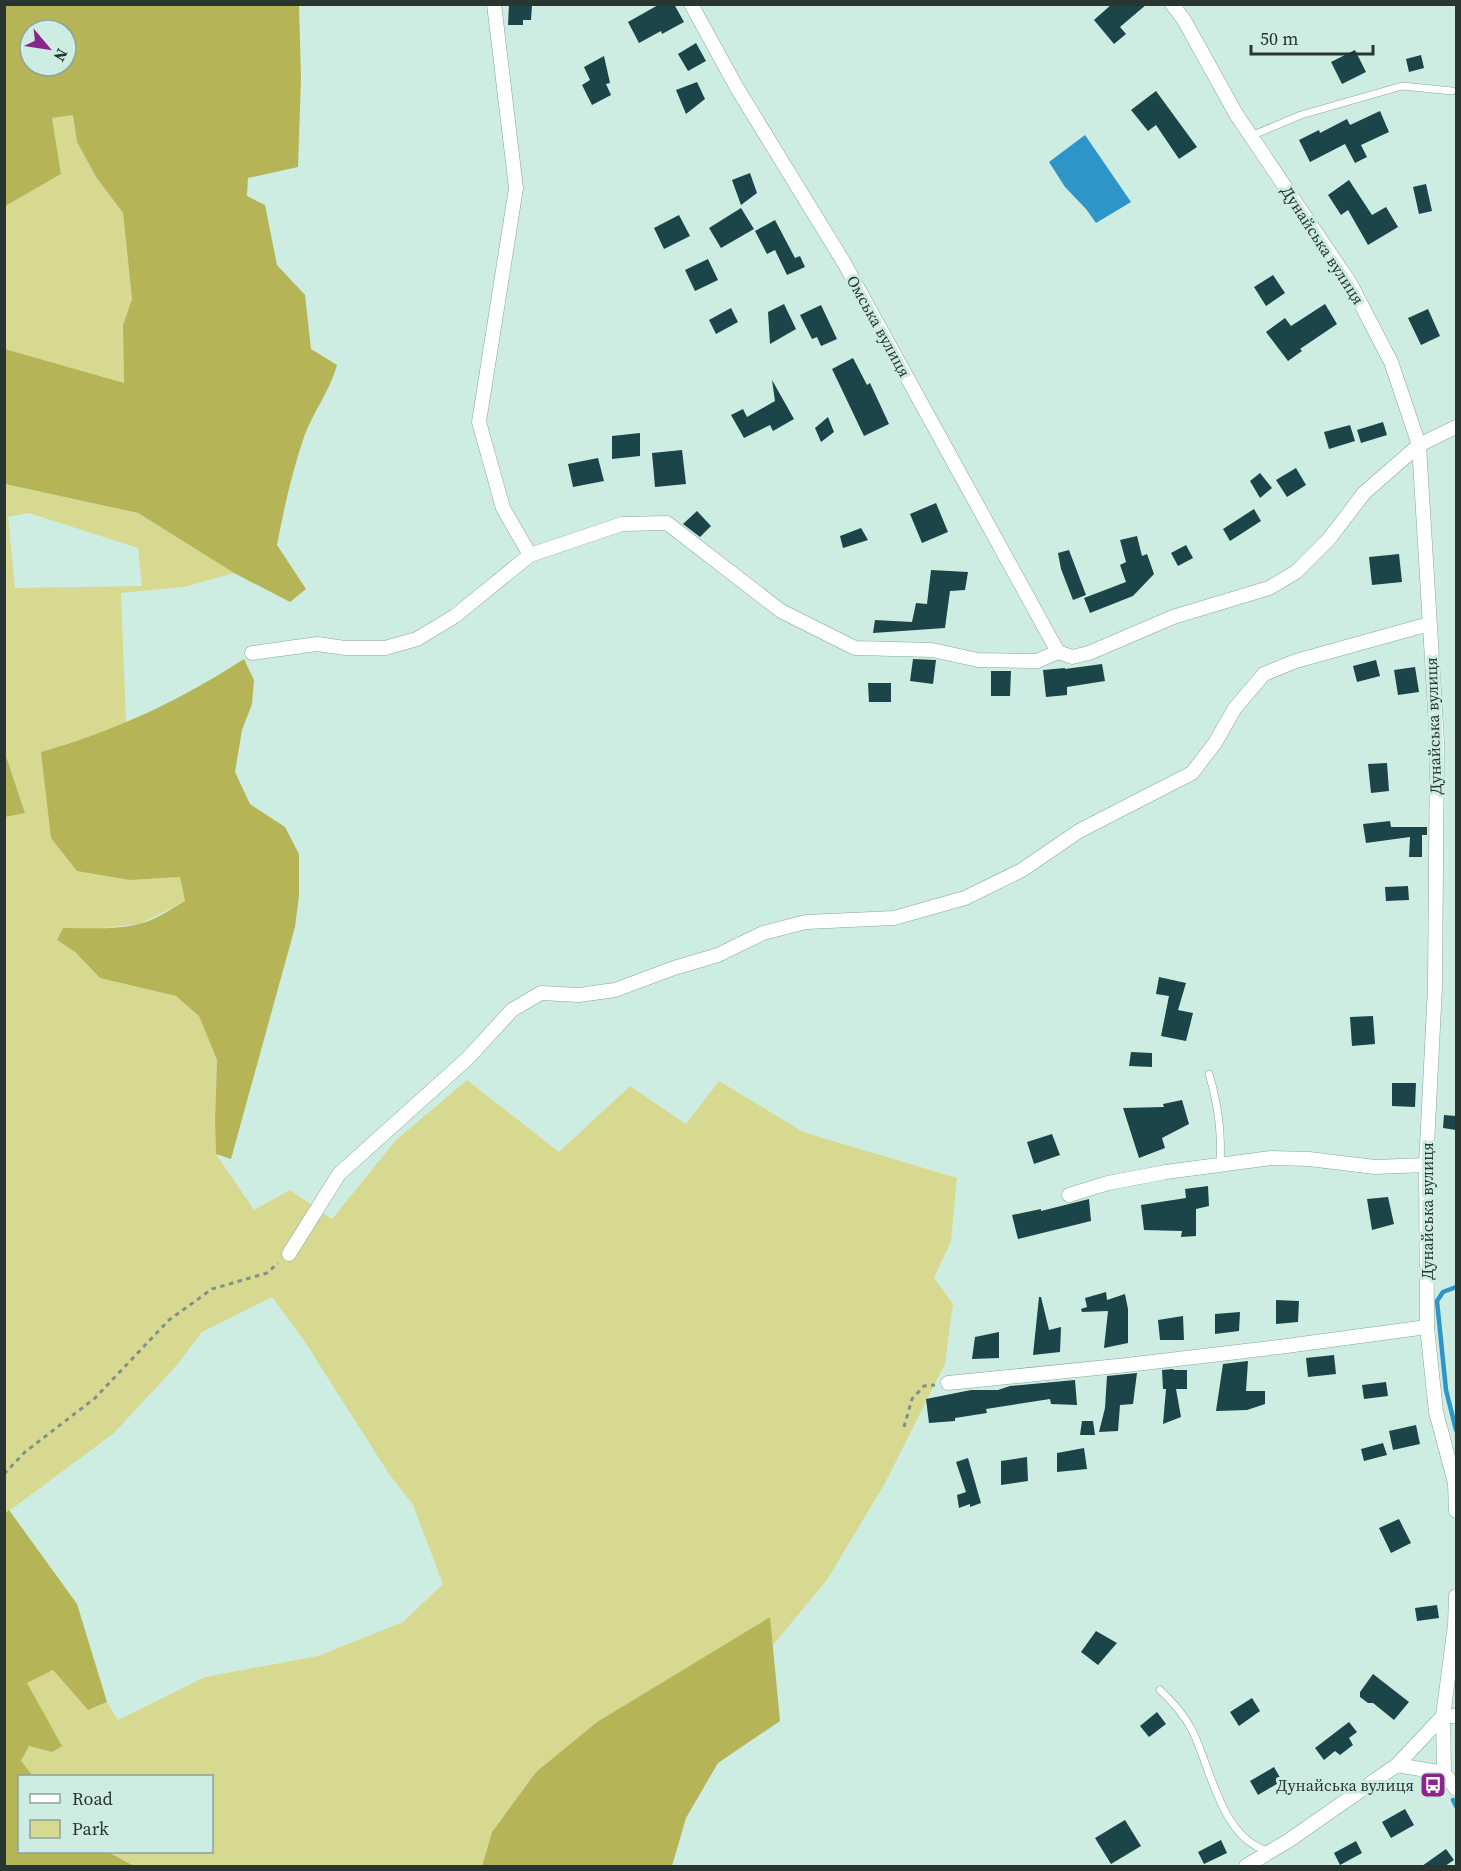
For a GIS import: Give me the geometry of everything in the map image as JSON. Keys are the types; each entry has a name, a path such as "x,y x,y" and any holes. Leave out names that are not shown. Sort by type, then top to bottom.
{"street":[{"path":"495,4 516,188 479,422 503,508 530,555"},
{"name":"Омська вулиця","path":"691,4 738,88 843,261 1058,652"},
{"name":"Дунайська вулиця","path":"1172,4 1184,20 1236,114 1350,283 1391,362 1419,445 1437,742 1435,987 1426,1165 1427,1327 1436,1412 1455,1483 1456,1511"},
{"path":"252,653 317,645 385,648 417,639 455,616 530,555 622,524 667,522 781,611 855,648 932,650 978,660 1037,661 1058,652 1072,657 1089,653 1173,617 1269,588 1296,572 1329,539 1364,493 1419,445 1456,427"},
{"path":"289,1254 339,1174 468,1058 512,1010 541,993 579,995 615,990 674,968 718,955 763,933 806,922 894,918 965,898 1022,870 1079,831 1192,773 1215,743 1235,708 1264,674 1296,661 1429,624"},
{"path":"1070,1195 1108,1183 1220,1164 1271,1158 1309,1159 1375,1167 1426,1165"},
{"path":"948,1383 1151,1363 1427,1327"},
{"path":"1456,1596 1450,1716 1444,1773 1456,1789"},
{"path":"1246,1866 1397,1765 1450,1716"},
{"path":"1397,1765 1444,1773"}],"lane":[{"path":"1251,136 1301,115 1402,86 1452,91"},
{"path":"1209,1074 1219,1119 1220,1164"},
{"path":"1161,1690 1177,1707 1192,1730 1224,1810 1242,1837 1256,1848 1270,1852"}],"path":[{"path":"4,1474 25,1452 95,1398 169,1320 212,1289 267,1273 289,1254"},
{"path":"904,1427 912,1400 924,1386 948,1383"}],"green space":[{"path":"73,114 77,142 96,177 123,213 132,299 123,325 124,384 5,349 4,205 61,174 52,118"},
{"path":"5,484 138,513 234,573 184,587 121,593 126,723 80,741 41,752 130,880 180,877 185,901 140,924 104,928 57,940 75,952 100,978 176,996 199,1016 217,1060 216,1154 254,1210 290,1190 332,1219 396,1140 467,1080 559,1152 630,1086 686,1124 719,1081 803,1132 957,1178 951,1241 934,1278 953,1304 945,1364 885,1483 827,1580 773,1645 769,1618 597,1722 536,1772 492,1832 482,1866 134,1866 110,1853 213,1853 213,1775 32,1775 21,1761 29,1746 52,1752 27,1683 53,1670 88,1710 107,1702 118,1720 205,1677 318,1656 403,1622 443,1584 413,1505 389,1474 303,1339 272,1297 202,1332 177,1365 114,1433 5,1514 4,817 25,812 5,753","holes":["29,513 138,548 142,586 15,588 8,517"]}],"shaded area":[{"path":"5,4 299,5 301,78 298,167 248,178 247,196 265,205 277,265 305,295 311,349 337,365 304,437 292,477 277,545 306,589 290,602 234,573 138,513 5,484 5,349 124,383 123,325 132,299 123,213 96,177 77,142 73,115 52,118 61,174 5,205"},
{"path":"244,659 254,680 252,704 242,730 235,772 250,804 285,827 299,854 299,896 295,927 231,1159 216,1154 217,1060 199,1016 176,996 100,978 75,952 57,940 63,928 130,926 156,918 185,901 180,877 130,880 77,871 51,838 41,752 120,725 196,688"},
{"path":"5,753 25,813 4,817"},
{"path":"9,1510 77,1604 107,1702 88,1710 53,1670 27,1683 62,1746 52,1752 29,1746 21,1761 32,1775 18,1775 18,1853 110,1853 134,1866 5,1866 4,1514"},
{"path":"770,1617 780,1721 718,1763 686,1818 672,1866 482,1866 492,1832 536,1772 597,1722"}],"water":[{"path":"1085,135 1131,202 1096,223 1065,187 1049,162"}],"building":[{"path":"509,4 532,5 531,20 523,20 523,25 508,25"},
{"path":"660,4 674,4 684,22 639,43 628,22"},
{"path":"1112,4 1147,4 1120,27 1126,34 1114,44 1094,20"},
{"path":"696,43 706,61 688,71 678,54"},
{"path":"1355,50 1366,72 1342,84 1331,62"},
{"path":"1421,55 1424,68 1409,72 1406,59"},
{"path":"604,56 610,83 606,84 611,95 592,105 582,85 590,80 584,67"},
{"path":"697,82 705,99 686,114 676,90"},
{"path":"1156,91 1197,147 1179,159 1156,125 1148,131 1131,110"},
{"path":"1380,111 1389,132 1361,145 1367,157 1355,163 1345,144 1310,162 1299,140 1319,130 1320,133 1347,119 1350,125"},
{"path":"750,173 757,193 741,205 732,180"},
{"path":"1349,180 1372,215 1386,207 1398,227 1368,245 1348,210 1341,215 1328,195"},
{"path":"1426,184 1432,211 1419,214 1413,187"},
{"path":"741,208 754,229 721,248 709,228"},
{"path":"679,215 690,236 664,249 654,228"},
{"path":"775,220 795,258 800,256 805,267 787,275 775,250 767,254 755,231"},
{"path":"708,259 718,280 695,291 685,270"},
{"path":"1273,275 1285,293 1266,306 1254,287"},
{"path":"784,304 796,329 770,344 768,312"},
{"path":"1325,304 1337,324 1300,349 1302,351 1288,361 1266,332 1285,318 1291,326"},
{"path":"821,305 837,339 821,346 817,337 812,339 800,315"},
{"path":"731,308 738,322 716,334 709,320"},
{"path":"1428,309 1440,336 1421,345 1408,318"},
{"path":"853,358 867,385 870,383 889,424 864,436 832,369"},
{"path":"772,380 794,419 773,431 770,425 744,438 731,415 743,409 747,417 775,401"},
{"path":"828,417 834,432 821,442 815,428"},
{"path":"1383,422 1387,435 1361,443 1357,430"},
{"path":"1350,425 1355,441 1329,449 1324,432"},
{"path":"640,433 640,456 612,459 612,436"},
{"path":"682,450 686,484 655,487 652,453"},
{"path":"598,458 604,481 573,487 568,464"},
{"path":"1296,468 1306,485 1287,497 1276,480"},
{"path":"1260,473 1272,488 1260,498 1250,481"},
{"path":"936,503 948,532 922,543 910,514"},
{"path":"1254,509 1261,521 1230,541 1223,529"},
{"path":"697,511 711,526 700,537 683,524"},
{"path":"861,528 868,540 843,548 840,536"},
{"path":"1137,536 1142,556 1147,554 1154,574 1133,596 1090,613 1084,598 1126,582 1120,565 1126,562 1120,540"},
{"path":"1186,545 1193,558 1178,566 1171,553"},
{"path":"1069,550 1086,595 1073,600 1061,569 1058,553"},
{"path":"1399,554 1402,582 1372,585 1369,557"},
{"path":"931,570 968,572 965,590 950,591 945,628 873,633 875,620 912,622 916,603 927,604"},
{"path":"913,659 936,660 933,684 910,681"},
{"path":"1376,660 1380,676 1357,682 1353,666"},
{"path":"1102,664 1105,681 1067,687 1067,695 1046,697 1043,670"},
{"path":"1415,667 1419,692 1398,695 1394,670"},
{"path":"991,671 1011,671 1010,696 991,696"},
{"path":"868,683 891,683 891,702 869,702"},
{"path":"1387,763 1389,791 1371,793 1368,764"},
{"path":"1390,821 1391,827 1427,827 1427,835 1422,835 1422,857 1409,857 1410,837 1366,843 1363,824"},
{"path":"1408,886 1409,900 1386,901 1385,887"},
{"path":"1159,977 1186,983 1178,1010 1193,1013 1186,1041 1161,1036 1169,996 1156,994"},
{"path":"1373,1016 1375,1044 1352,1046 1350,1017"},
{"path":"1131,1052 1152,1053 1152,1067 1129,1066"},
{"path":"1392,1083 1416,1083 1415,1107 1392,1106"},
{"path":"1182,1100 1189,1124 1162,1138 1165,1148 1139,1158 1123,1108 1164,1107 1163,1104"},
{"path":"1444,1115 1456,1116 1456,1130 1443,1128"},
{"path":"1052,1134 1060,1155 1034,1164 1027,1142"},
{"path":"1208,1186 1209,1206 1196,1209 1196,1236 1181,1237 1182,1231 1144,1230 1141,1205 1186,1198 1185,1189"},
{"path":"1388,1197 1394,1224 1372,1230 1367,1199"},
{"path":"1089,1199 1091,1221 1018,1239 1012,1215 1041,1209 1041,1211"},
{"path":"1106,1292 1107,1300 1125,1294 1128,1309 1128,1343 1104,1348 1108,1311 1082,1312 1081,1309 1087,1307 1085,1298"},
{"path":"1039,1297 1041,1297 1049,1330 1061,1327 1060,1352 1033,1355"},
{"path":"1276,1300 1299,1301 1298,1322 1276,1324"},
{"path":"1240,1312 1239,1331 1215,1334 1215,1314"},
{"path":"1183,1316 1184,1340 1160,1340 1158,1320"},
{"path":"999,1332 999,1358 972,1359 975,1337"},
{"path":"1334,1355 1336,1374 1308,1377 1306,1358"},
{"path":"1248,1361 1246,1391 1265,1391 1265,1404 1247,1410 1216,1411 1223,1364"},
{"path":"1162,1370 1187,1370 1187,1389 1176,1389 1181,1417 1163,1424 1166,1389 1163,1389"},
{"path":"1137,1373 1133,1404 1120,1405 1118,1431 1099,1432 1105,1408 1107,1376"},
{"path":"1075,1380 1077,1405 1051,1404 1050,1399 986,1409 987,1413 955,1418 955,1421 929,1423 926,1399 971,1390 998,1390 1010,1386"},
{"path":"1386,1382 1388,1396 1364,1399 1362,1385"},
{"path":"1082,1421 1093,1421 1095,1435 1080,1435"},
{"path":"1416,1425 1420,1444 1393,1450 1389,1431"},
{"path":"1383,1443 1387,1455 1364,1461 1361,1449"},
{"path":"1084,1448 1087,1469 1057,1472 1057,1453"},
{"path":"1027,1457 1028,1481 1001,1485 1001,1461"},
{"path":"968,1458 981,1503 959,1508 957,1495 966,1492 956,1462"},
{"path":"1399,1519 1411,1543 1391,1553 1379,1528"},
{"path":"1437,1605 1439,1618 1417,1621 1415,1608"},
{"path":"1096,1631 1117,1643 1098,1665 1081,1652"},
{"path":"1373,1674 1409,1702 1394,1720 1373,1703 1368,1703 1360,1697 1360,1692"},
{"path":"1252,1698 1260,1711 1239,1726 1230,1712"},
{"path":"1157,1712 1166,1724 1149,1737 1140,1726"},
{"path":"1349,1722 1357,1732 1349,1738 1353,1745 1340,1755 1335,1751 1324,1760 1315,1748"},
{"path":"1274,1767 1282,1781 1258,1795 1250,1781"},
{"path":"1405,1809 1414,1825 1391,1838 1382,1822"},
{"path":"1125,1820 1141,1846 1111,1864 1095,1838"},
{"path":"1221,1840 1227,1853 1204,1864 1198,1852"},
{"path":"1356,1841 1362,1853 1340,1865 1334,1853"},
{"path":"1446,1849 1454,1860 1445,1866 1422,1866"}],"waterway":[{"path":"1456,1287 1443,1292 1437,1301 1446,1390 1456,1430"},
{"path":"1453,1800 1456,1806"}],"place":[{"name":"Дунайська вулиця","path":"1433,1785"}]}
